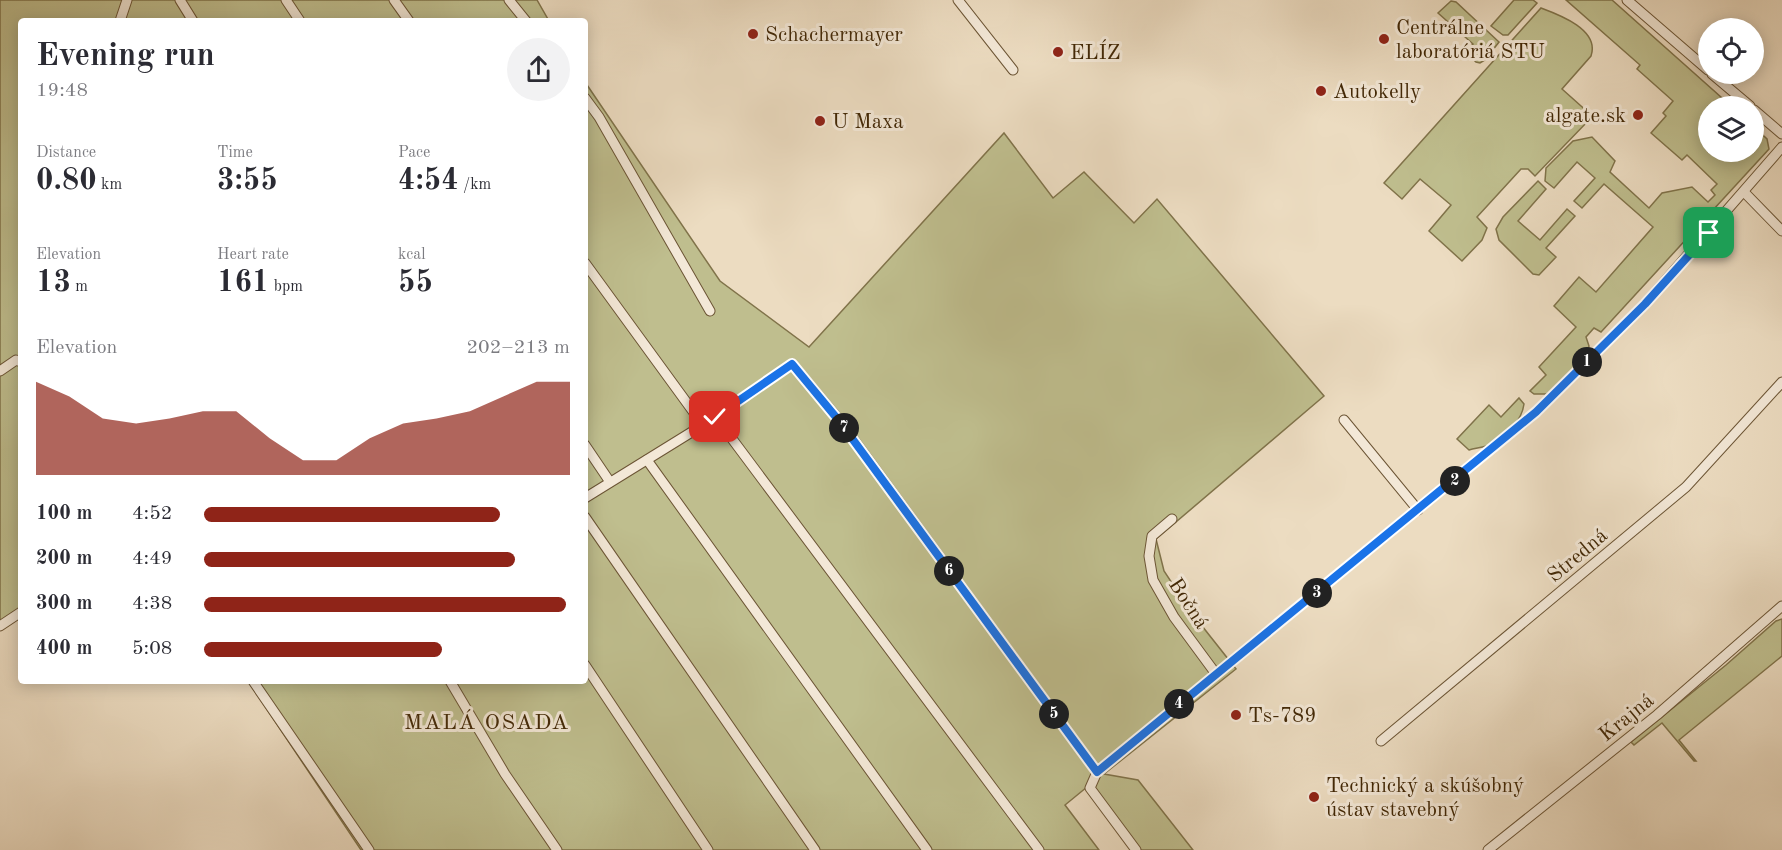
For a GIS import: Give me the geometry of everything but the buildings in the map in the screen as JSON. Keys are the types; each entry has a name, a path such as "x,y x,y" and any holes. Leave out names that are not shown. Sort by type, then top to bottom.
{"street":[{"path":"121,18 127,0"},
{"path":"180,0 192,18"},
{"path":"286,0 298,18"},
{"path":"393,0 407,18"},
{"path":"509,0 524,18"},
{"path":"958,0 1013,70"},
{"path":"1627,0 1698,61"},
{"path":"1724,84 1738,96"},
{"path":"588,102 599,117 710,311"},
{"path":"1764,119 1782,134"},
{"path":"1131,847 1090,788 1097,772 1536,412 1673,274 1782,147"},
{"path":"1744,192 1782,231"},
{"path":"588,267 703,425"},
{"path":"0,371 18,361"},
{"path":"588,496 703,425 792,364 840,422 1097,772"},
{"name":"Stredná","path":"1382,741 1686,487 1782,382"},
{"path":"715,417 1039,850"},
{"path":"1344,420 1418,510"},
{"path":"588,450 610,482"},
{"path":"646,460 927,850"},
{"name":"Bočná","path":"1172,519 1152,536 1149,556 1152,580 1174,617 1216,674"},
{"path":"588,521 815,850"},
{"name":"Krajná","path":"1488,850 1657,715 1782,606"},
{"path":"0,626 18,614"},
{"path":"588,670 708,850"},
{"path":"255,684 369,850"},
{"path":"452,684 505,774 557,850"}],"shaded area":[{"path":"0,0 537,0 547,18 18,18 18,610 0,622"},
{"path":"1514,0 1533,0 1537,3 1508,35 1503,35 1491,26"},
{"path":"1566,0 1612,0 1698,77 1698,84 1706,84 1720,96 1698,96 1698,162 1757,162 1601,332 1594,328 1586,337 1589,346 1587,355 1547,394 1534,394 1530,391 1546,375 1539,367 1576,327 1554,306 1579,277 1596,292 1653,227 1604,184 1582,208 1574,201 1595,178 1577,162 1554,188 1545,181 1546,168 1573,141 1592,137 1615,161 1610,172 1649,208 1662,193 1692,187 1708,202 1715,195 1711,190 1717,184 1687,155 1682,160 1651,133 1666,116 1663,113 1673,101 1637,69 1640,65"},
{"path":"1451,1 1456,2 1499,42 1480,63 1466,52 1473,44 1438,13"},
{"path":"1541,8 1568,19 1584,31 1590,39 1591,56 1562,89 1590,114 1589,120 1535,176 1528,169 1521,169 1477,217 1487,228 1482,240 1462,261 1429,231 1451,205 1420,179 1402,199 1384,183"},
{"path":"588,86 720,281 809,347 1004,133 1053,198 1084,172 1134,223 1157,199 1324,396 1156,539 1164,571 1191,612 1236,669 1104,774 1138,780 1193,850 1141,850 1094,788 1098,778 1065,805 1099,850 361,850 250,684 588,684"},
{"path":"1764,136 1767,139 1769,149 1764,154"},
{"path":"1538,181 1546,189 1518,221 1540,240 1567,209 1575,216 1546,248 1556,257 1539,275 1533,274 1499,240 1496,229 1503,217"},
{"path":"1519,398 1524,404 1523,410 1513,427 1498,441 1469,450 1457,439 1489,405 1501,417"},
{"path":"1782,619 1782,656 1679,740 1696,761 1662,723 1634,745 1631,742 1776,621"}],"place":[{"name":"Schachermayer","path":"753,34"},
{"name":"Centrálne laboratóriá STU","path":"1384,39"},
{"name":"ELÍZ","path":"1058,52"},
{"name":"Autokelly","path":"1321,91"},
{"name":"algate.sk","path":"1638,115"},
{"name":"U Maxa","path":"820,121"},
{"name":"Ts-789","path":"1236,715"},
{"name":"Technický a skúšobný ústav stavebný","path":"1314,797"}],"district":[{"name":"MALÁ OSADA","path":"487,721"}],"route":[{"path":"715,417 792,364 840,422 1097,772 1536,412 1645,304 1709,233"}]}
